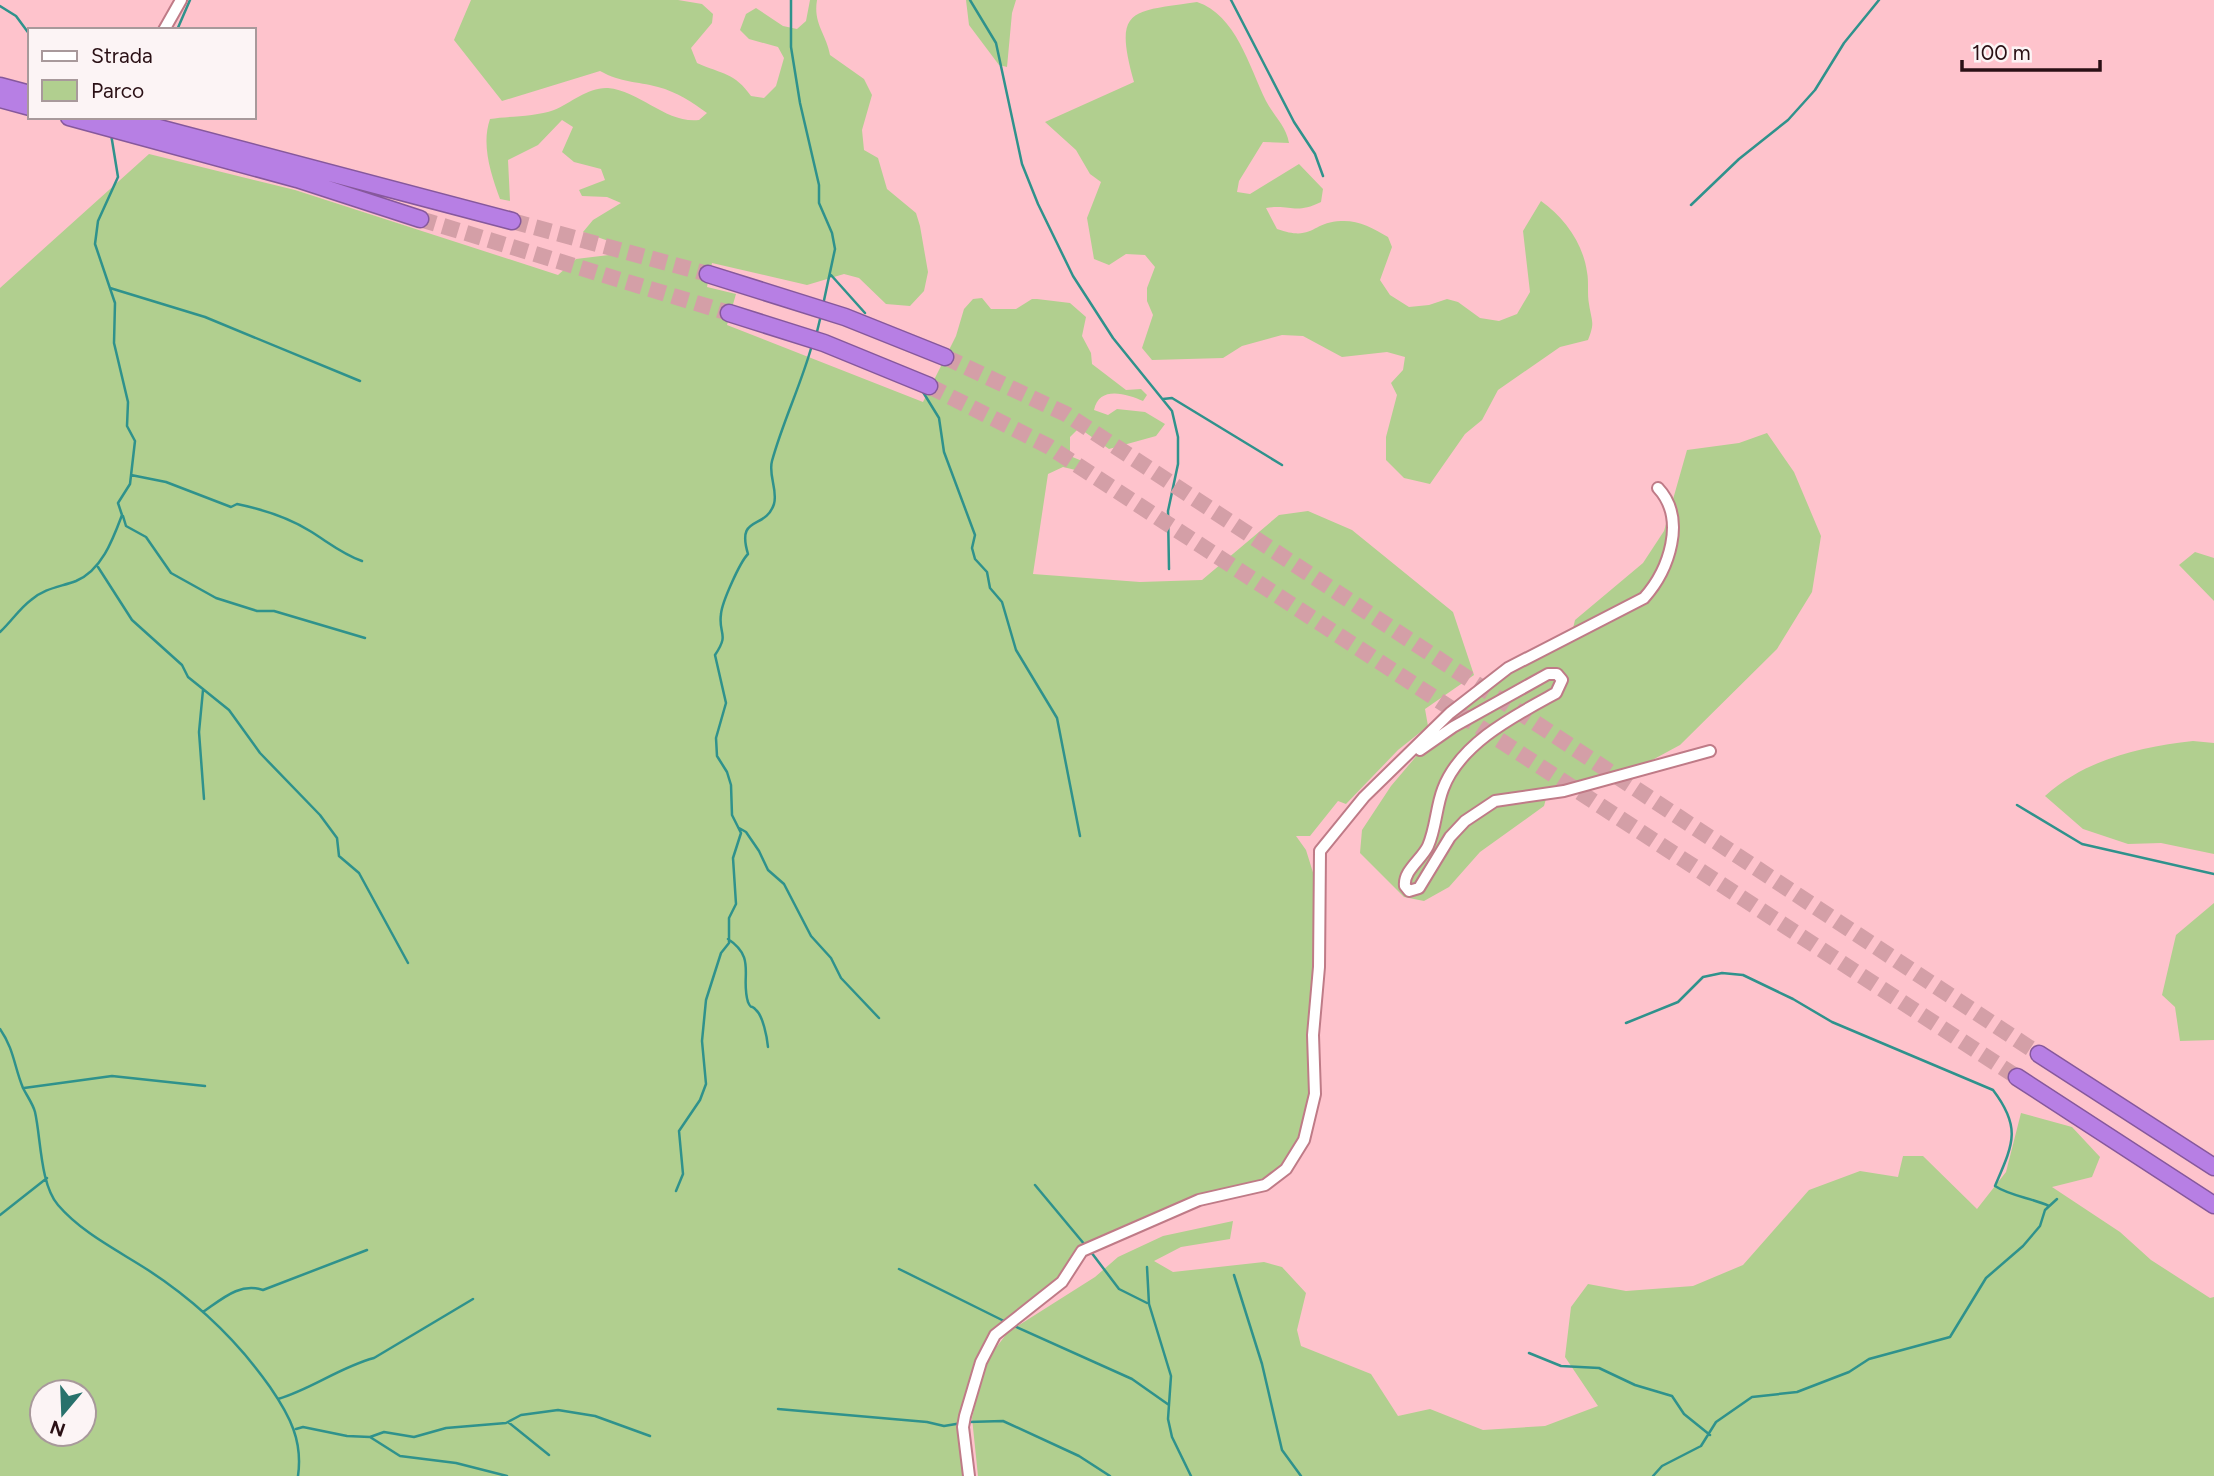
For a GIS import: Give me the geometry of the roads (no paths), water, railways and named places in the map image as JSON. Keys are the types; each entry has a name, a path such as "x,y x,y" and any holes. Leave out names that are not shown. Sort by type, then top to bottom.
{"highway":[{"path":"0,86 28,93"},
{"path":"0,99 28,106"},
{"path":"77,119 512,221"},
{"path":"124,119 299,173 420,219"},
{"path":"708,274 896,336 945,357"},
{"path":"729,313 886,367 929,386"},
{"path":"2039,1054 2214,1167"},
{"path":"2017,1077 2214,1205"}],"street":[{"path":"165,28 181,0"},
{"path":"969,1476 964,1422 981,1362 995,1335 1062,1282 1082,1251 1199,1200 1265,1185 1286,1169 1304,1140 1315,1094 1313,1035 1319,967 1320,851 1364,797 1450,713 1508,668 1644,598 1659,581 1671,544 1673,513 1666,496 1658,488"},
{"path":"1400,763 1453,727 1532,682 1552,673 1562,680 1556,693 1527,706 1492,730 1447,780 1428,847 1405,878 1405,886 1413,891 1419,888 1450,837 1465,821 1495,801 1564,791 1710,751"}],"waterway":[{"path":"178,28 190,0"},
{"path":"791,0 791,47 800,103 819,185 819,203 832,233 835,249 823,305"},
{"path":"970,0 996,43 1022,164 1073,276 1113,338 1172,411 1178,437 1178,464 1168,511 1169,569"},
{"path":"1231,0 1294,122 1315,154 1323,176"},
{"path":"1691,205 1739,159 1788,120 1815,90 1844,43 1879,0"},
{"path":"0,6 16,16 28,32"},
{"path":"0,632 36,596 76,581 100,562 122,515 118,503 130,484 135,441 127,426 128,402 114,343 115,303 95,244 98,221 118,177 111,134"},
{"path":"831,275 865,313"},
{"path":"110,288 205,317 360,381"},
{"path":"816,336 821,315"},
{"path":"676,1191 683,1174 679,1131 700,1100 706,1084 702,1041 706,1000 721,953 729,943 729,918 736,904 733,858 741,833 732,815 731,785 717,756 716,738 726,703 715,655 723,638 721,614 732,582 748,554 746,533 753,524 770,512 774,504 772,461 812,345"},
{"path":"923,392 939,418 944,452 975,535 972,548 975,559 987,572 990,588 1002,602 1016,650 1057,718 1080,836"},
{"path":"1163,399 1172,398 1282,465"},
{"path":"131,475 166,482 231,507 237,504 275,514 302,526 362,561"},
{"path":"123,516 126,526 146,537 171,573 216,598 257,611 274,611 365,638"},
{"path":"98,567 132,620 182,665 188,677 229,710 260,753 320,815 337,838 339,856 359,873 408,963"},
{"path":"203,690 199,732 204,799"},
{"path":"2017,805 2082,844 2214,874"},
{"path":"739,828 746,832 768,870 784,884 811,936 831,958 841,978 879,1018"},
{"path":"728,939 737,946 745,961 748,1002 761,1017 768,1047"},
{"path":"1626,1023 1678,1002 1703,977 1722,973 1743,975 1793,999 1832,1022 1993,1090 2008,1115 2012,1136 1995,1186 2049,1206"},
{"path":"0,1029 34,1109 44,1173 52,1196 67,1215 89,1233 183,1295 244,1353 270,1387 289,1419 299,1451 298,1476"},
{"path":"24,1088 112,1076 205,1086"},
{"path":"0,1215 47,1178"},
{"path":"1035,1185 1085,1245"},
{"path":"1653,1476 1662,1466 1701,1446 1716,1422 1752,1397 1797,1392 1849,1372 1869,1359 1950,1337 1986,1278 2023,1246 2040,1226 2045,1210 2057,1199"},
{"path":"203,1312 239,1290 263,1290 367,1250"},
{"path":"1091,1252 1119,1289 1147,1303"},
{"path":"1147,1267 1149,1304 1171,1376 1168,1419 1172,1437 1191,1476"},
{"path":"899,1269 1006,1322"},
{"path":"1234,1275 1262,1364 1282,1450 1301,1476"},
{"path":"278,1399 374,1358 473,1299"},
{"path":"1012,1325 1132,1379 1169,1405"},
{"path":"1529,1353 1561,1366 1599,1368 1635,1385 1672,1396 1684,1414 1710,1435"},
{"path":"778,1409 927,1422 944,1426 962,1423"},
{"path":"370,1437 384,1432 414,1437 446,1428 506,1423 521,1415 558,1410 595,1416 650,1436"},
{"path":"968,1422 1003,1421 1079,1456 1110,1476"},
{"path":"508,1422 549,1455"},
{"path":"296,1429 303,1427 347,1436 370,1437 400,1456 456,1463 507,1476"}],"tunnel":[{"path":"420,219 729,313"},
{"path":"512,221 708,274"},
{"path":"945,357 1066,414 2039,1054"},
{"path":"929,386 1048,446 2017,1077"}]}
